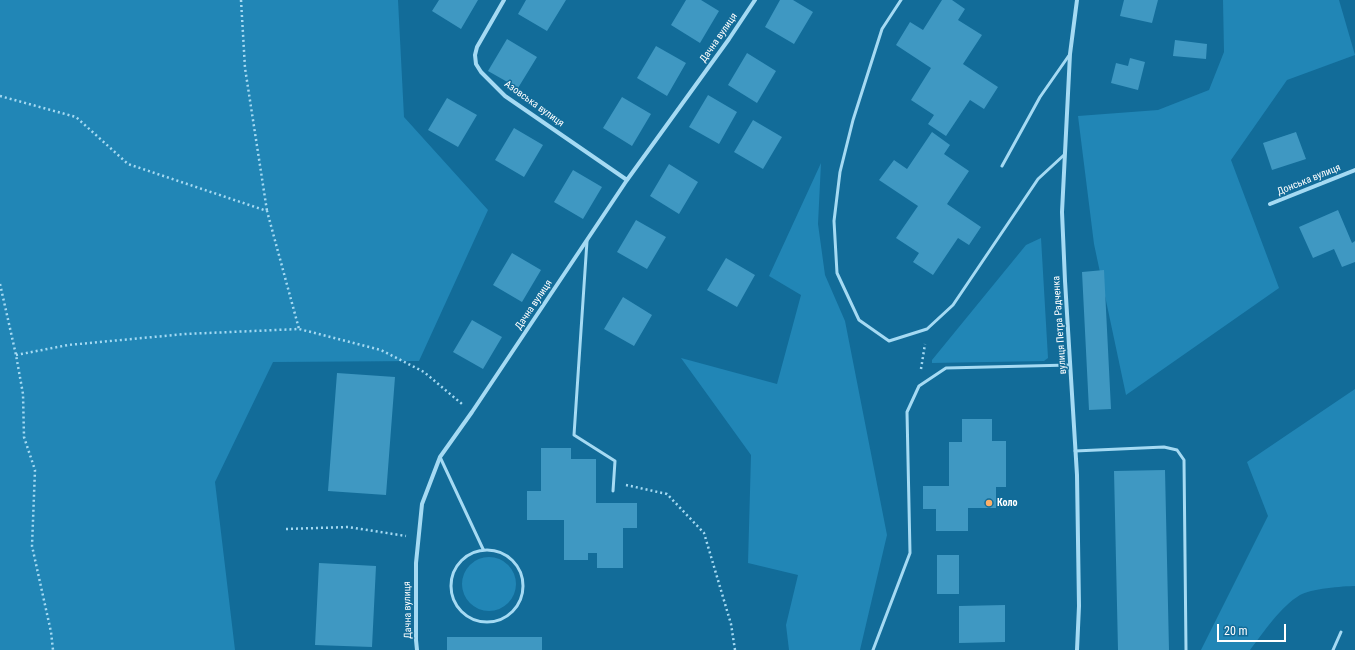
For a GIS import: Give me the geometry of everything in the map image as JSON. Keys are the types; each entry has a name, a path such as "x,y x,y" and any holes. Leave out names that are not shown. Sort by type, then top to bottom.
{"street":[{"name":"Азовська вулиця","path":"504,0 477,47 475,55 476,64 481,72 505,96 627,180"},
{"name":"Дачна вулиця","path":"417,650 416,563 422,504 440,457 472,412 627,180 729,39 755,0"},
{"name":"вулиця Петра Радченка","path":"1077,0 1070,54 1062,212 1064,281 1077,483 1079,606 1077,650"},
{"name":"Донська вулиця","path":"1270,204 1355,170"}],"lane":[{"path":"901,0 882,29 853,120 840,172 834,221 837,273 860,320 889,340 927,330 954,306 1038,179 1064,155"},
{"path":"1002,166 1040,97 1070,54"},
{"path":"587,241 574,435 615,461 613,492"},
{"path":"873,650 910,553 907,412 919,386 946,368 1070,365"},
{"path":"1075,451 1164,447 1176,450 1184,460 1186,650"},
{"path":"440,457 483,549"},
{"path":"483,549 495,550 511,559 521,573 524,585 522,597 516,608 507,616 496,621 484,623 472,620 462,613 454,603 450,592 454,568 462,559 472,552 483,549"},
{"path":"1333,650 1341,632"}],"path":[{"path":"241,0 245,68 266,211 299,330"},
{"path":"0,96 76,117 128,164 266,211"},
{"path":"0,284 23,394 24,437 35,470 32,546 54,650"},
{"path":"16,355 68,346 178,334 299,330 380,350 424,372 472,412"},
{"path":"919,386 927,330"},
{"path":"614,482 667,494 704,533 731,624 735,650"},
{"path":"286,529 348,527 419,538"}],"shaded area":[{"path":"0,0 398,0 404,117 488,210 419,361 273,362 215,482 235,650 0,650"},
{"path":"1223,0 1339,0 1355,55 1287,80 1231,160 1279,288 1126,395 1094,244 1078,116 1158,110 1209,90 1224,52"},
{"path":"821,163 818,224 825,275 845,321 887,535 860,650 789,650 786,625 798,575 748,563 751,455 681,358 777,384 801,295 769,276"},
{"path":"1041,238 1048,358 1044,361 932,363 932,360 1026,245"},
{"path":"1355,389 1355,586 1335,587 1300,595 1279,613 1250,650 1201,650 1268,516 1247,462"},
{"path":"489,557 499,559 508,565 514,574 516,584 514,594 508,603 499,609 489,611 479,609 470,603 464,594 462,584 464,574 470,565 479,559"}],"building":[{"path":"439,0 478,0 461,29 432,11"},
{"path":"526,0 566,0 547,31 518,14"},
{"path":"686,0 701,0 719,11 700,43 671,25"},
{"path":"780,0 793,0 813,12 794,44 765,27"},
{"path":"942,0 952,0 965,9 958,20 982,35 963,64 998,87 984,109 970,100 946,136 928,124 934,115 911,100 931,68 896,45 910,22 923,30"},
{"path":"1124,0 1158,0 1152,23 1120,16"},
{"path":"507,39 537,57 518,88 488,71"},
{"path":"1175,40 1207,44 1206,59 1173,56"},
{"path":"656,46 686,63 667,96 637,78"},
{"path":"747,53 776,71 757,103 728,85"},
{"path":"1130,58 1145,62 1138,90 1111,83 1116,63 1128,66"},
{"path":"708,95 737,112 719,144 689,127"},
{"path":"622,97 651,114 632,146 603,128"},
{"path":"447,98 477,115 458,147 428,130"},
{"path":"753,120 782,137 763,169 734,152"},
{"path":"514,128 543,145 524,177 495,160"},
{"path":"932,132 950,145 944,154 969,171 947,204 981,227 969,245 958,238 933,275 913,262 919,253 896,238 918,206 879,180 894,160 907,169"},
{"path":"1296,132 1306,159 1272,170 1263,143"},
{"path":"669,164 698,182 679,214 650,196"},
{"path":"573,170 602,187 583,219 554,202"},
{"path":"1338,210 1352,243 1355,241 1355,262 1342,267 1334,249 1313,258 1299,227"},
{"path":"636,220 666,237 647,269 617,252"},
{"path":"512,253 541,270 522,302 493,285"},
{"path":"726,258 755,275 737,307 707,290"},
{"path":"1104,270 1111,409 1089,410 1082,272"},
{"path":"623,297 652,315 634,346 604,329"},
{"path":"472,320 502,337 483,369 453,352"},
{"path":"337,373 395,377 386,495 328,491"},
{"path":"962,419 992,419 992,441 1006,441 1006,487 996,487 996,508 968,508 968,531 936,531 936,509 923,509 923,486 949,486 949,442 962,442"},
{"path":"541,448 571,448 571,459 596,459 596,503 637,503 637,528 623,528 623,568 597,568 597,553 588,553 588,560 564,560 564,520 527,520 527,491 541,491"},
{"path":"1165,470 1169,650 1118,650 1114,471"},
{"path":"937,555 959,555 959,594 937,594"},
{"path":"319,563 376,566 372,647 315,645"},
{"path":"1005,605 1005,642 959,643 959,606"},
{"path":"447,637 542,637 542,650 447,650"}],"place":[{"name":"Коло","path":"989,503"}]}
